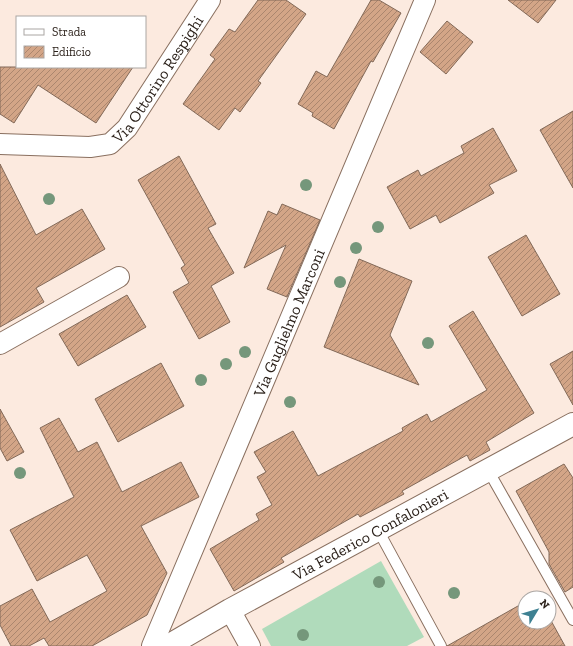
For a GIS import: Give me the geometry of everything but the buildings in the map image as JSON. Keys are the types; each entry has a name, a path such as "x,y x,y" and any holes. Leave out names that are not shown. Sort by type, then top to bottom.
{"street":[{"name":"Via Ottorino Respighi","path":"0,144 90,147 110,144 127,128 210,0"},
{"name":"Via Guglielmo Marconi","path":"152,646 425,0"},
{"path":"0,344 119,277"},
{"name":"Via Federico Confalonieri","path":"168,646 230,610 573,424"},
{"path":"230,610 250,646"}],"lane":[{"path":"488,470 573,620"},
{"path":"378,530 441,646"}],"green space":[{"path":"381,561 424,637 407,646 271,646 262,629"}]}
